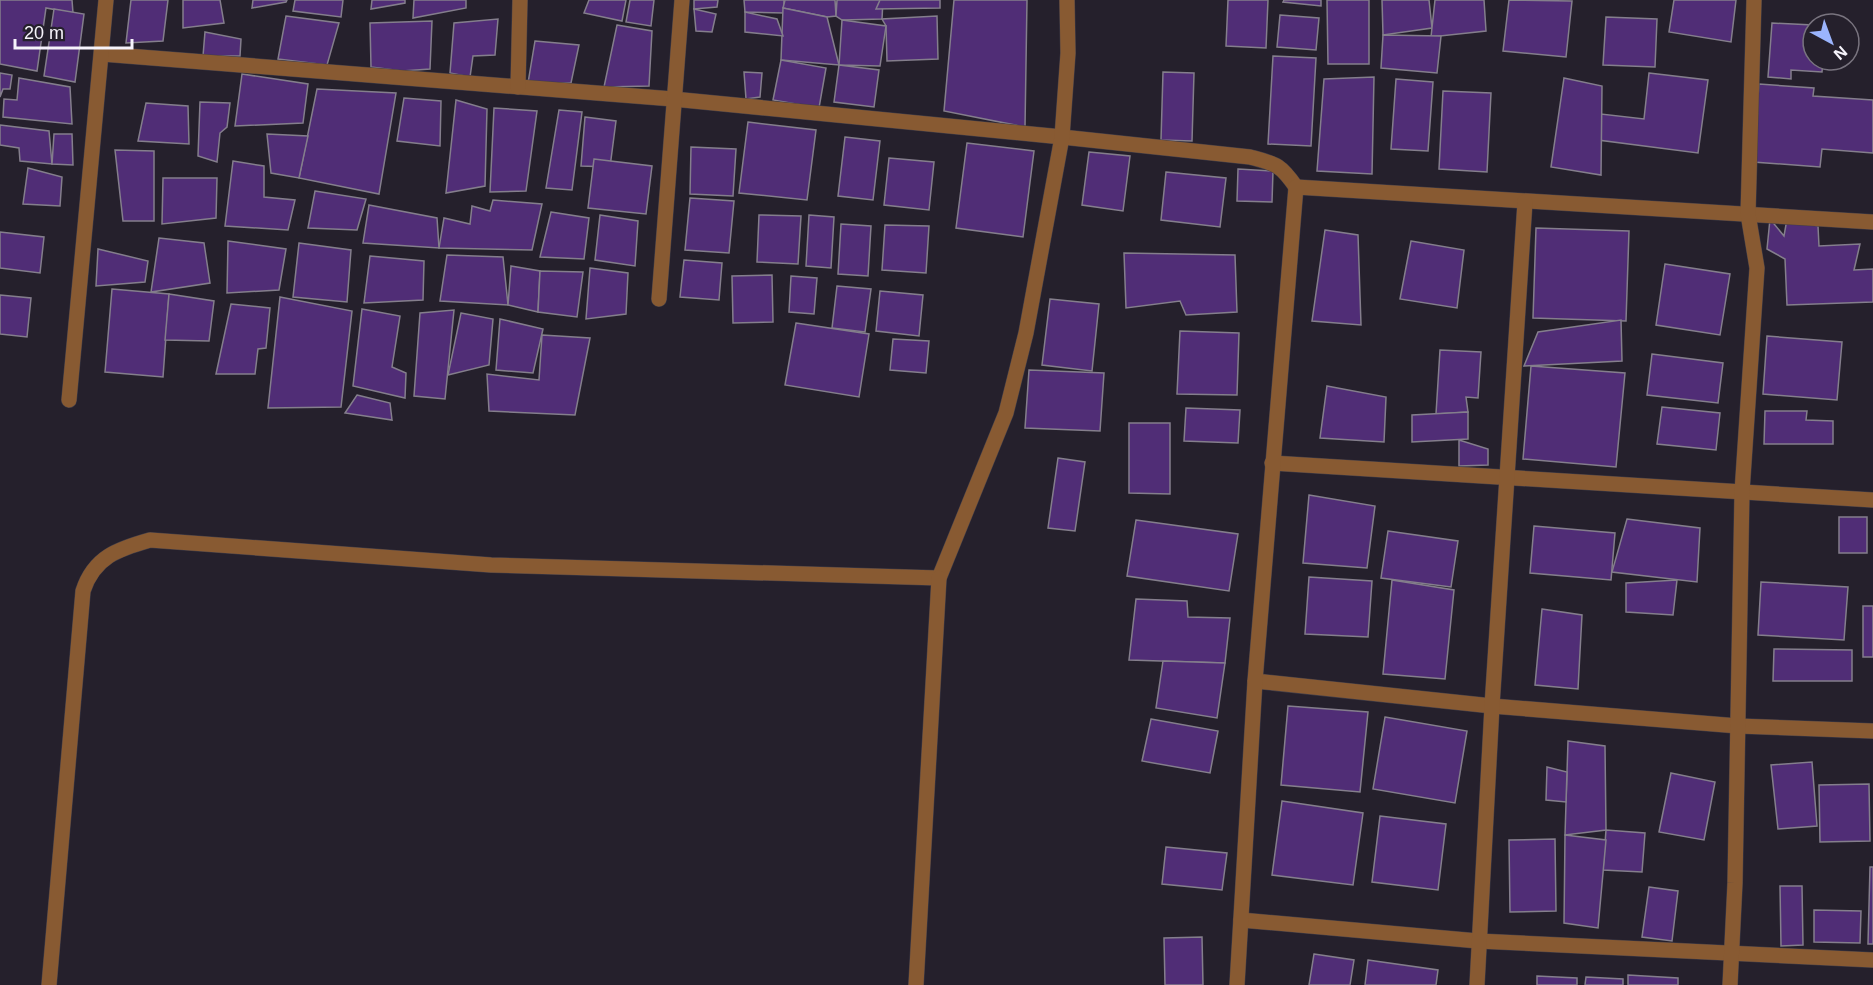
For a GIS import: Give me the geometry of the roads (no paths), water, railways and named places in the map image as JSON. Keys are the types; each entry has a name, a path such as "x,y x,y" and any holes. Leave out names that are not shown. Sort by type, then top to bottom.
{"street":[{"path":"69,400 106,0"},
{"path":"518,87 520,0"},
{"path":"659,299 682,0"},
{"path":"916,985 939,578 1006,413 1026,333 1062,136 1068,53 1067,0"},
{"path":"1730,985 1735,883 1743,492 1757,268 1748,214 1754,0"},
{"path":"102,54 673,99 1062,136 1250,157 1272,163 1284,170 1296,187 1255,681 1237,985"},
{"path":"1296,187 1873,222"},
{"path":"1477,985 1492,706 1525,202"},
{"path":"1272,463 1873,500"},
{"path":"49,985 83,591 87,578 94,568 106,557 126,547 150,540 491,565 939,578"},
{"path":"1255,681 1492,706 1737,726 1873,731"},
{"path":"1241,920 1478,941 1873,960"}]}
